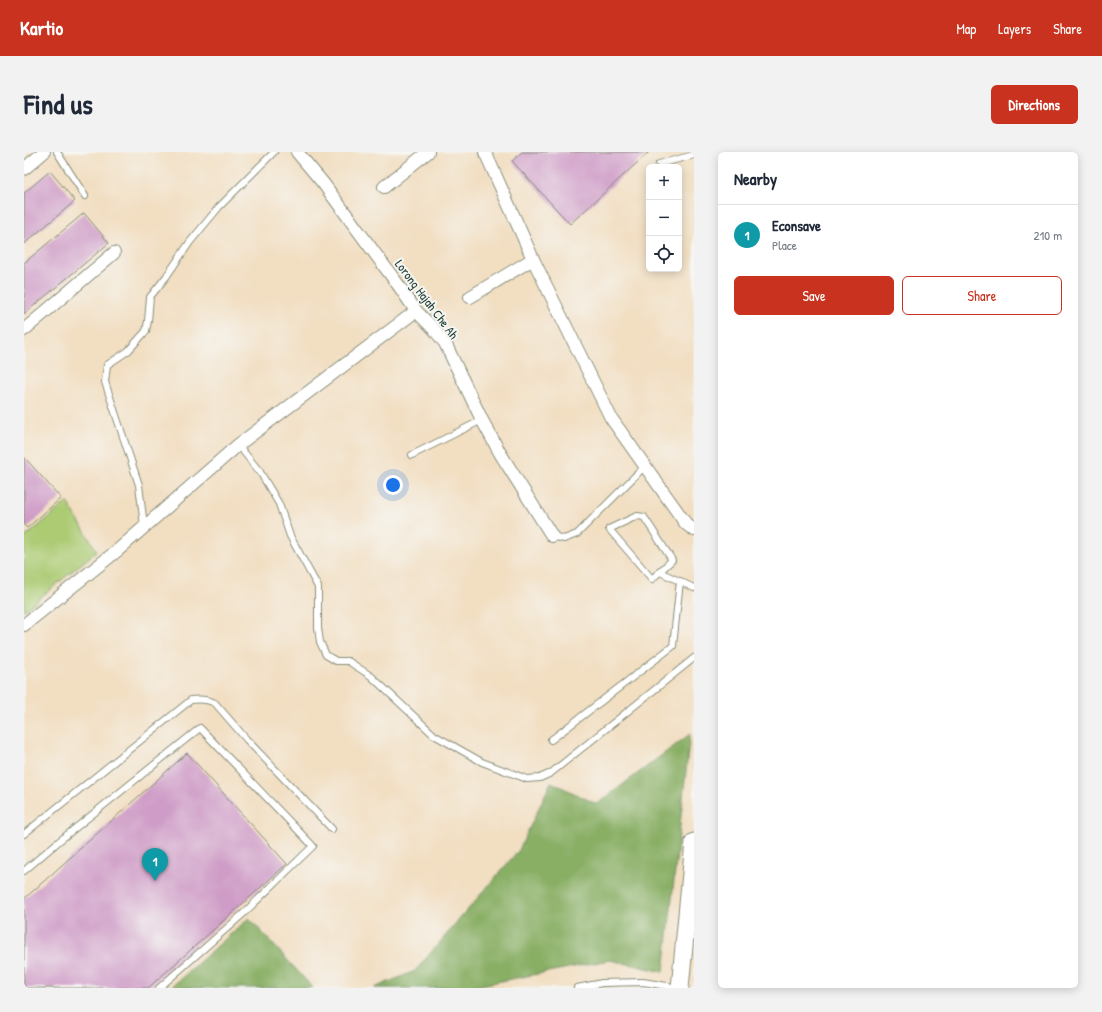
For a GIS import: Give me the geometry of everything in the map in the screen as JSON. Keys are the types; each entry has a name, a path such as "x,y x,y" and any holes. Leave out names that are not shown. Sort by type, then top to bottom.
{"street":[{"path":"24,169 44,152"},
{"name":"Lorong Hajah Che Ah","path":"297,152 323,183 416,311 433,328 444,343 482,420 508,466 552,536"},
{"path":"384,187 428,152"},
{"path":"485,152 533,259 611,418 686,524 694,530"},
{"path":"24,330 114,253"},
{"path":"470,297 533,259"},
{"path":"24,625 118,550 238,445 416,311"},
{"path":"679,988 694,842"}],"lane":[{"path":"57,152 85,196"},
{"path":"144,527 139,485 105,382 107,366 128,351 146,331 150,297 190,242 219,207 274,152"},
{"path":"660,164 694,155"},
{"path":"412,455 482,420"},
{"path":"238,445 260,472 280,504 290,536 318,587 318,628 320,642 326,655 336,661 348,661 371,676 434,735 482,762 527,779 540,778 551,773 694,658"},
{"path":"552,536 564,539 577,534 645,466"},
{"path":"637,516 644,517 672,560 660,572 652,580 609,529 637,516"},
{"path":"660,572 694,588"},
{"path":"551,740 673,646 680,581"},
{"path":"24,834 191,700 197,699 209,700 215,703 332,829"},
{"path":"24,871 200,728 313,846 243,914 159,988"},
{"path":"577,988 602,983 643,982 679,988"}],"green space":[{"path":"67,502 97,551 24,611 24,538"},
{"path":"690,734 664,972 610,960 465,988 374,988 415,971 519,850 551,782 597,804"},
{"path":"249,918 313,988 170,988"}],"building":[{"path":"522,152 649,152 570,224 512,161"},
{"path":"50,171 75,201 24,244 24,193"},
{"path":"84,213 109,243 24,314 24,263"},
{"path":"24,457 61,498 27,528 24,525"},
{"path":"187,753 287,864 148,988 24,988 24,899"}],"place":[{"name":"Econsave","path":"155,881"}]}
